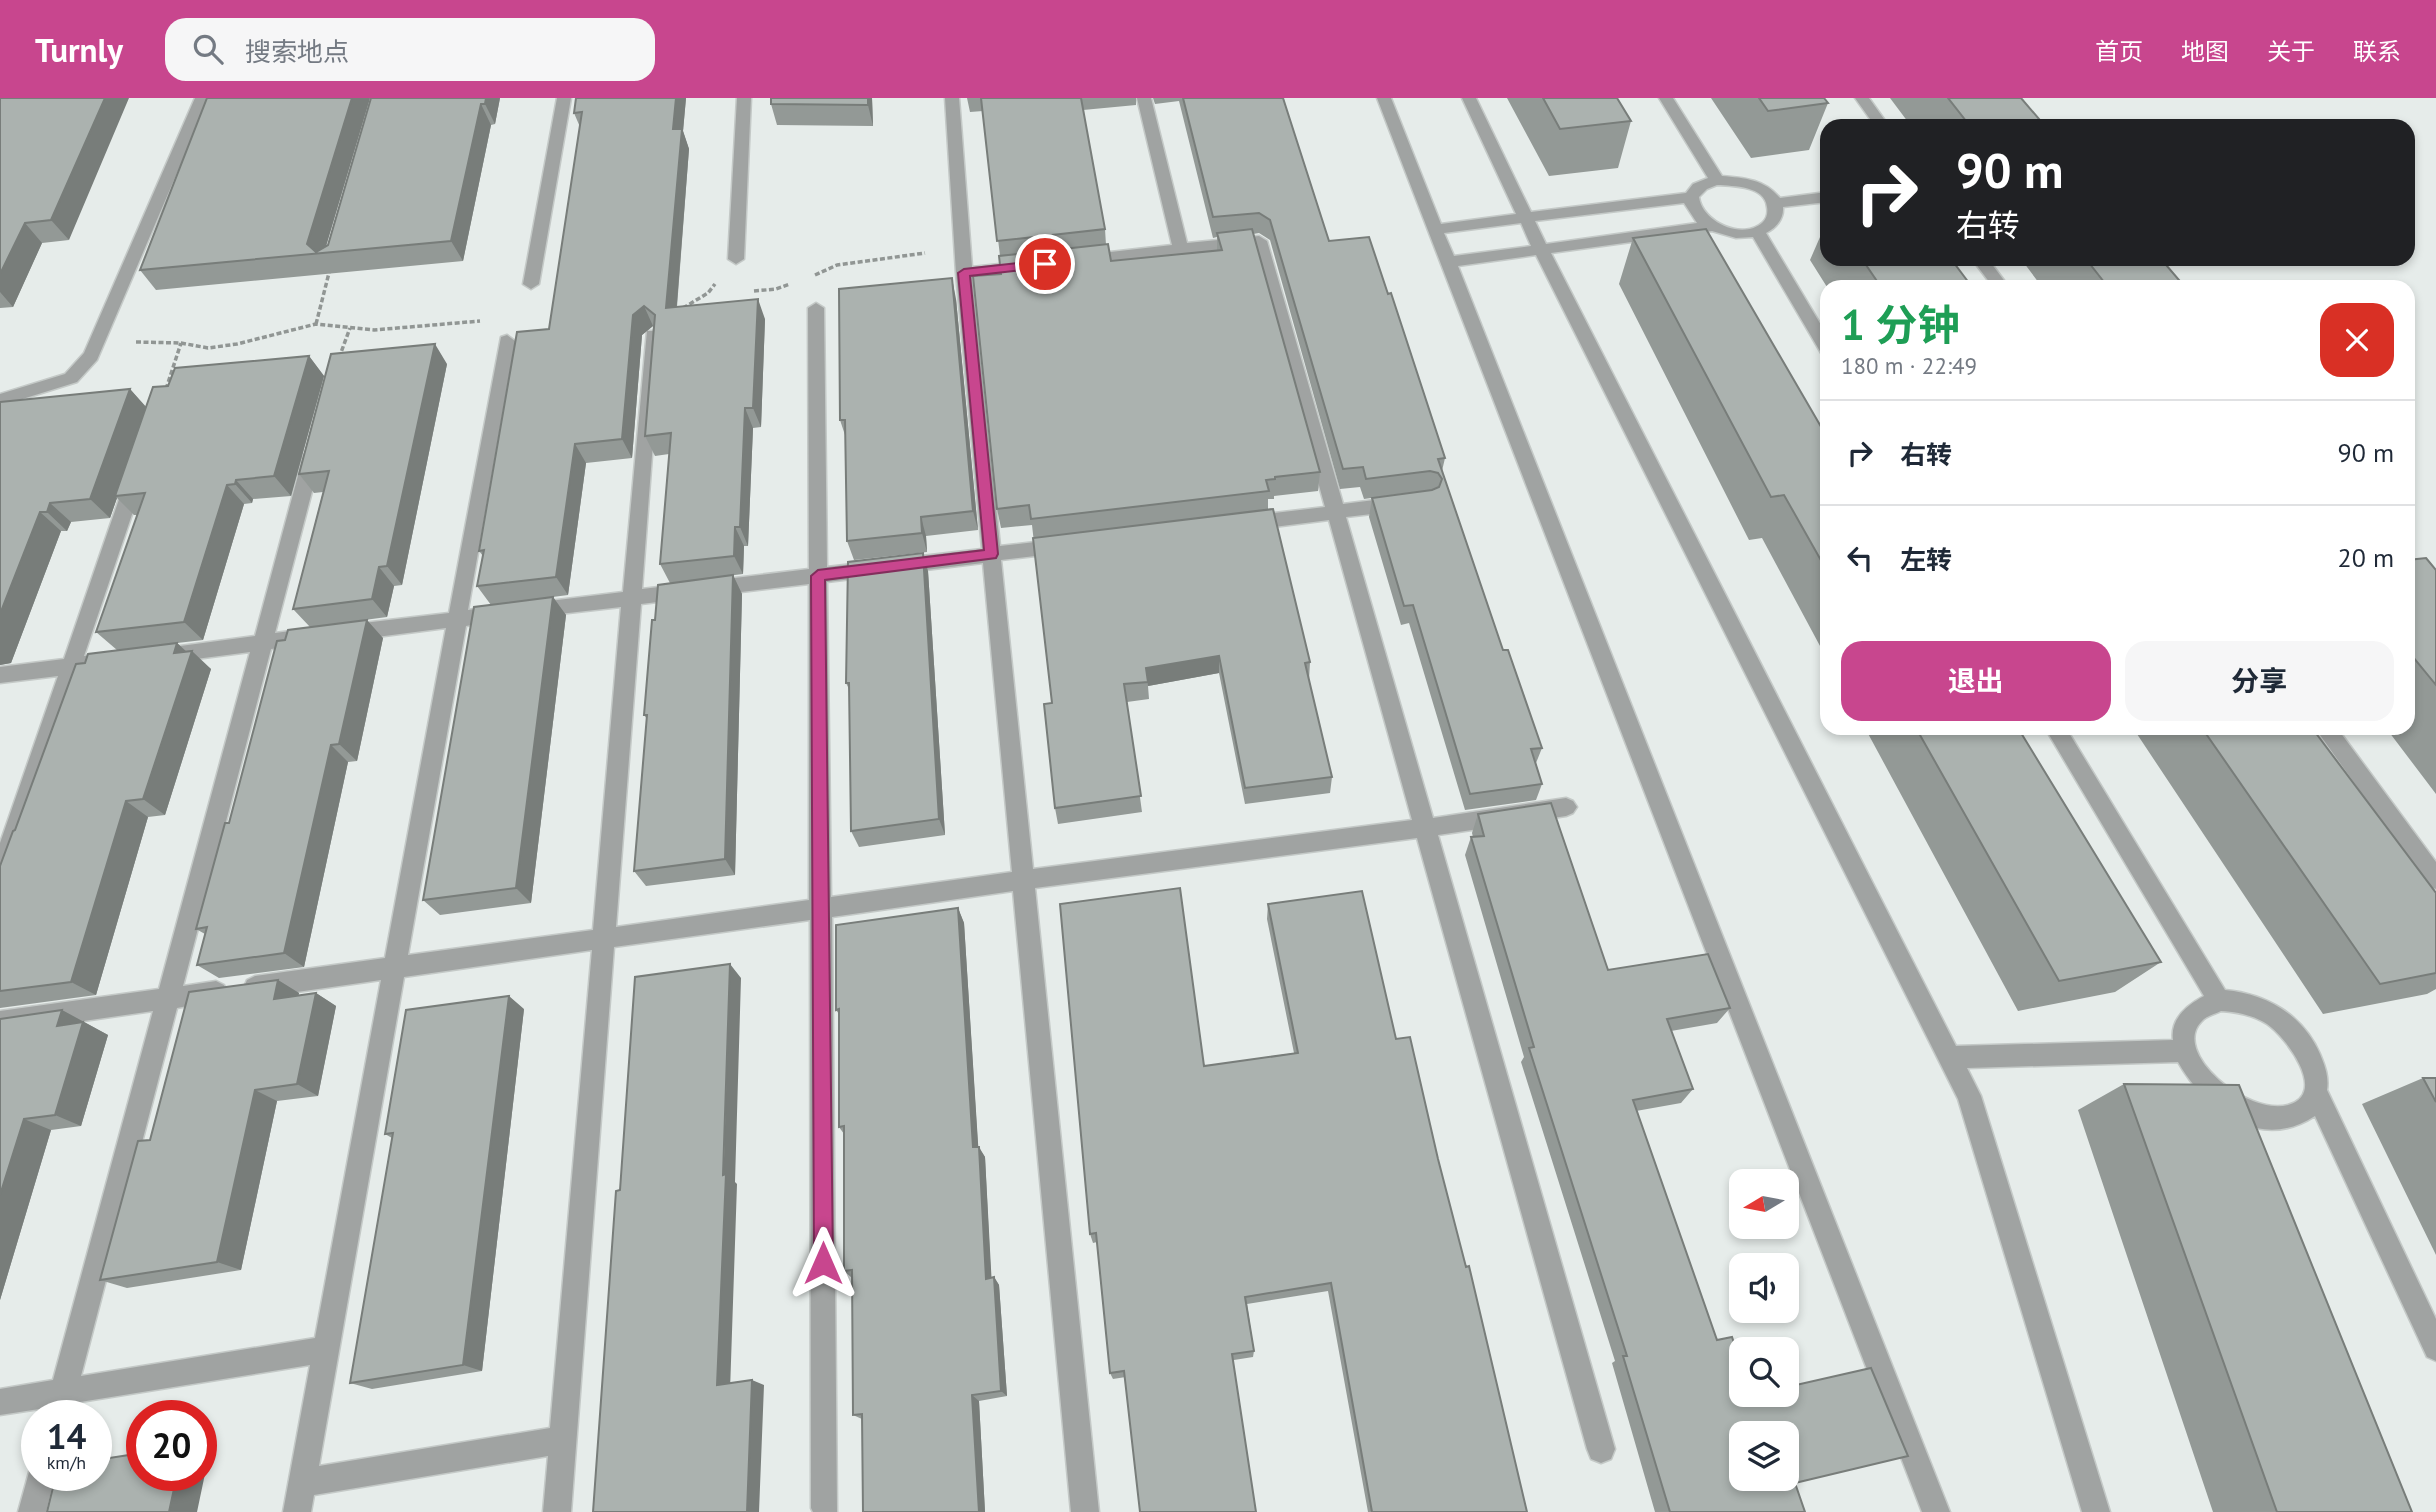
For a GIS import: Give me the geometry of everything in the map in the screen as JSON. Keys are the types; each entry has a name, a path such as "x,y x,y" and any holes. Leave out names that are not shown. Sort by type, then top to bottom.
{"street":[{"path":"0,400 71,378 90,356 202,98"},
{"path":"531,284 564,98"},
{"path":"736,259 744,98"},
{"path":"952,98 964,273 1085,1512"},
{"path":"1144,98 1181,249"},
{"path":"1384,98 1936,1512"},
{"path":"1469,98 1541,250 1969,1096 2096,1512"},
{"path":"1666,98 1717,180"},
{"path":"1862,98 1877,119"},
{"path":"1450,262 1713,226 1743,233 1756,231 1768,227 1775,220 1778,212 1776,203 1758,187 1730,180 1704,183 1691,197 1695,213 1713,226"},
{"path":"1437,229 1691,197"},
{"path":"1776,203 1820,198"},
{"path":"1756,231 1820,337"},
{"path":"1072,261 1259,241 1601,1449"},
{"path":"964,273 1045,264"},
{"path":"816,308 825,1508"},
{"path":"556,1512 653,335"},
{"path":"297,1512 507,341"},
{"path":"61,1400 316,442"},
{"path":"0,874 138,469"},
{"path":"1225,526 1414,501"},
{"path":"0,675 1073,544"},
{"path":"2059,735 2219,1000"},
{"path":"2330,735 2436,879"},
{"path":"0,1022 1566,807"},
{"path":"2219,1000 2238,1001 2260,1008 2281,1020 2297,1036 2310,1055 2317,1074 2316,1092 2308,1107 2294,1116 2264,1117 2229,1105 2210,1090 2194,1071 2185,1051 2183,1031 2189,1016 2201,1005 2219,1000"},
{"path":"1949,1057 2185,1051"},
{"path":"2316,1092 2436,1348"},
{"path":"2229,1105 2246,1143"},
{"path":"79,1400 326,1349"},
{"path":"0,1402 21,1403"},
{"path":"302,1483 562,1440"},
{"path":"32,1512 37,1491"}],"path":[{"path":"816,275 837,265 870,259 962,250"},
{"path":"678,309 708,293 736,259"},
{"path":"316,324 331,265"},
{"path":"743,292 776,289 802,280"},
{"path":"708,293 719,292"},
{"path":"97,342 181,343 208,348 237,344 272,332 316,324 374,330 485,320"},
{"path":"338,362 350,328"},
{"path":"165,390 181,343"}],"building":[{"path":"0,98 105,98 51,220 25,223 0,274"},
{"path":"207,98 352,98 307,244 316,252 328,245 371,98 486,98 485,104 481,104 451,241 140,270"},
{"path":"576,98 676,98 673,129 682,129 666,308 758,299 753,408 745,408 740,527 735,527 734,556 660,564 671,433 645,436 655,315 644,306 633,315 622,439 575,444 556,577 477,586 484,550 479,551 517,332 549,329 582,112 574,113"},
{"path":"771,98 868,98 868,105 771,104"},
{"path":"981,98 1081,98 1105,229 997,241"},
{"path":"1183,98 1283,98 1329,241 1369,237 1388,294 1391,293 1445,458 1438,459 1503,650 1508,650 1542,748 1531,749 1542,784 1470,794 1413,605 1404,606 1372,498 1432,490 1439,487 1442,479 1438,473 1430,471 1366,479 1363,467 1343,469 1270,220 1259,213 1213,217"},
{"path":"1543,98 1617,98 1631,121 1560,129"},
{"path":"1759,98 1824,98 1828,103 1768,111"},
{"path":"1948,98 2021,98 2039,119 1964,119"},
{"path":"1252,229 1320,472 1266,480 1269,491 1031,519 1029,505 997,509 973,276 1001,274 999,256 1108,244 1111,261 1222,250 1217,233"},
{"path":"1706,229 1820,425 1820,559 1784,495 1771,497 1633,238"},
{"path":"1867,266 1956,266 1967,280 1876,280"},
{"path":"2092,266 2167,266 2179,280 2102,280"},
{"path":"952,278 973,511 921,517 922,533 847,541 845,420 840,420 839,289"},
{"path":"435,344 387,566 379,567 372,599 293,609 329,471 299,474 331,354"},
{"path":"309,356 274,476 236,480 235,484 227,485 184,622 96,632 145,493 115,496 153,387 168,386 175,368"},
{"path":"130,389 90,499 50,503 47,512 40,512 0,614 0,402"},
{"path":"1273,509 1310,662 1305,663 1332,777 1245,788 1219,656 1146,668 1148,682 1124,684 1141,796 1055,808 1044,704 1052,703 1033,538"},
{"path":"923,553 939,819 851,831 849,683 846,683 848,562"},
{"path":"2426,558 2436,570 2436,685 2415,660 2415,559"},
{"path":"733,575 725,859 634,871 647,715 644,715 652,620 655,620 658,585"},
{"path":"553,597 516,888 423,900 474,607"},
{"path":"367,620 339,744 331,745 284,953 197,965 207,927 196,929 225,823 229,823 277,641 285,640 288,630"},
{"path":"177,643 174,653 192,651 143,799 126,801 71,982 0,991 0,866 76,664 85,663 88,654"},
{"path":"1920,735 2022,735 2161,962 2059,981"},
{"path":"2207,735 2317,735 2436,893 2436,973 2380,984"},
{"path":"1551,803 1608,970 1708,954 1730,1008 1667,1019 1693,1089 1633,1100 1717,1340 1729,1338 1729,1407 1799,1407 1799,1384 1871,1368 1908,1456 1799,1482 1799,1421 1729,1421 1729,1491 1798,1491 1805,1512 1670,1512 1623,1356 1627,1356 1529,1048 1534,1047 1471,837 1484,836 1478,814"},
{"path":"1180,888 1204,1066 1298,1053 1268,904 1362,891 1396,1039 1410,1037 1438,1159 1466,1267 1469,1266 1527,1512 1372,1512 1331,1283 1245,1297 1254,1351 1232,1354 1256,1512 1140,1512 1124,1371 1110,1373 1096,1233 1090,1234 1060,904"},
{"path":"958,908 973,1147 979,1147 986,1279 994,1277 1001,1391 972,1395 979,1512 863,1512 862,1414 853,1415 852,1270 844,1271 844,1126 839,1127 836,925"},
{"path":"730,964 723,1175 726,1174 717,1385 752,1380 747,1512 593,1512 616,1191 620,1190 635,977"},
{"path":"278,980 274,999 316,993 297,1084 255,1090 217,1262 100,1280 138,1141 150,1140 189,992"},
{"path":"509,996 463,1365 350,1383 393,1133 385,1134 406,1010"},
{"path":"62,1010 57,1026 83,1022 55,1115 24,1119 0,1195 0,1019"},
{"path":"2423,1078 2436,1078 2436,1102"},
{"path":"2124,1084 2239,1085 2412,1512 2277,1512"},
{"path":"126,1455 126,1491 174,1491 169,1512 47,1512 52,1491 112,1491 112,1458"}],"route":[{"path":"823,1263 818,576 991,554 964,273 1045,264"}]}
